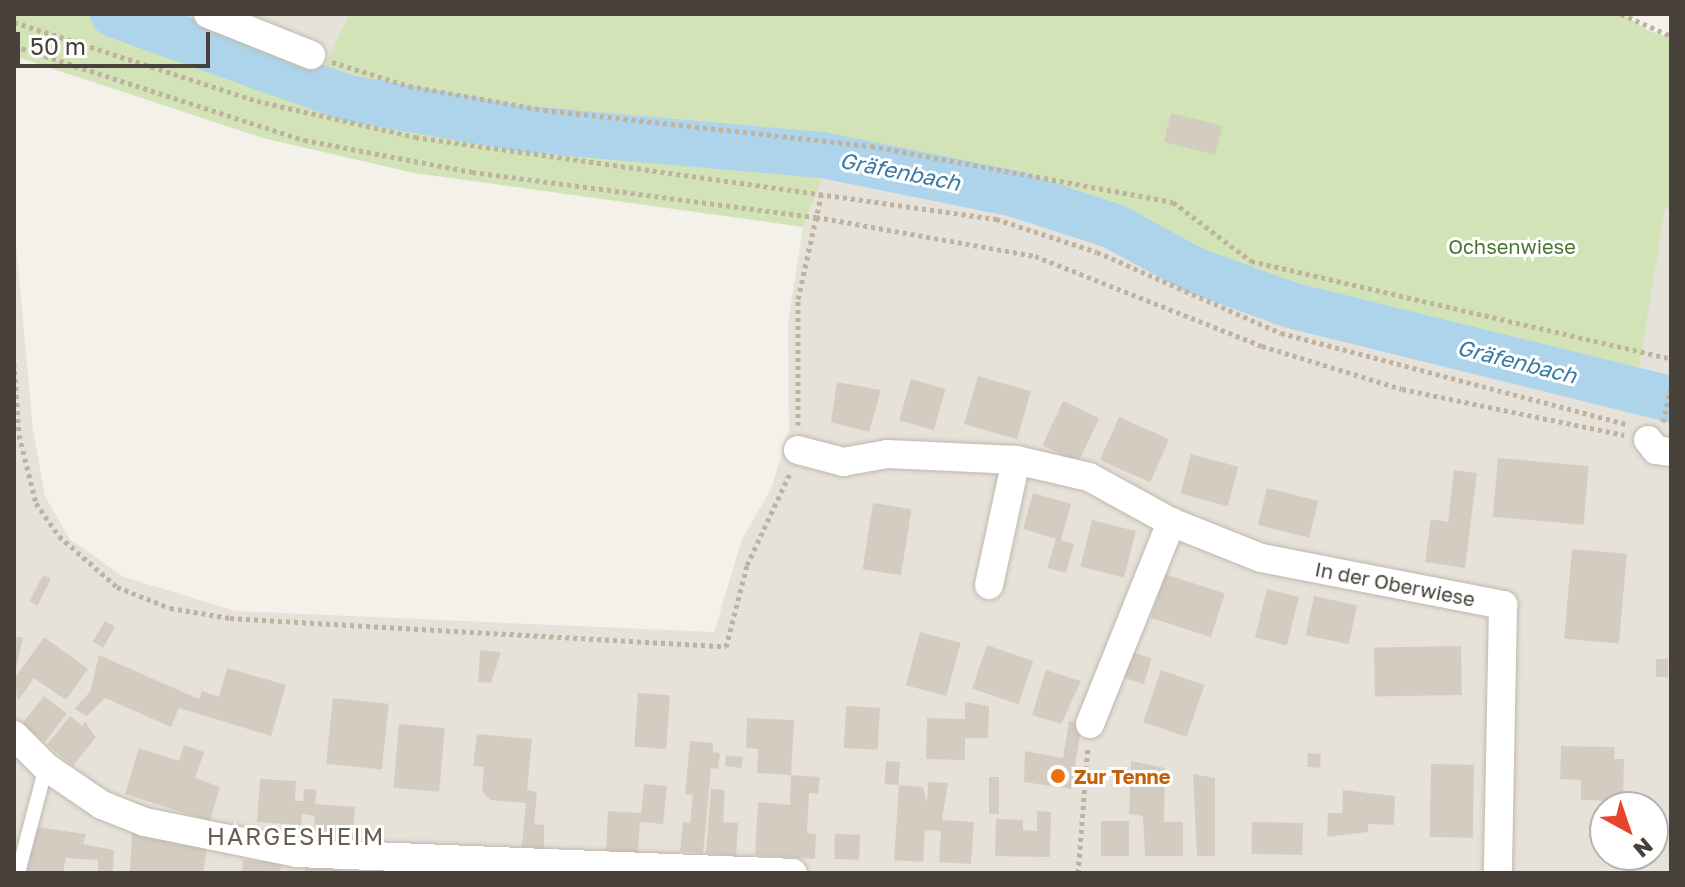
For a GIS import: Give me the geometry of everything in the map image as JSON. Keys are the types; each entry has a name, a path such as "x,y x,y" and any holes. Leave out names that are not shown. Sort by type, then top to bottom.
{"street":[{"path":"208,14 311,55"},
{"name":"In der Oberwiese","path":"798,450 843,462 887,454 1016,460 1089,477 1171,522 1261,558 1503,605 1498,873"},
{"path":"989,585 1016,460"},
{"path":"1090,724 1171,522"},
{"path":"14,735 46,767 91,799 145,822 296,863 793,873"}],"lane":[{"path":"18,873 46,767"}],"path":[{"path":"1621,14 1671,36"},
{"path":"14,22 257,101 415,137 822,192 996,219 1097,252 1281,333 1656,439"},
{"path":"14,46 304,140 472,172 816,217 1035,256 1262,346 1402,389 1656,439"},
{"path":"311,55 409,86 544,110 871,146 1173,202 1251,261 1671,359"},
{"path":"14,363 19,435 36,503 59,536 117,587 170,608 230,618 726,647 747,565 798,450 798,299 822,192"},
{"path":"1656,439 1671,388"},
{"path":"1078,873 1090,724"}],"shaded area":[{"path":"171,14 349,14 322,74"},
{"path":"821,178 1002,211 1075,233 1185,285 1634,401 1665,208 1671,209 1671,873 14,873 14,222 33,429 45,496 70,539 124,577 236,611 714,632 742,539 771,489 789,430 788,323 803,227"}],"green space":[{"name":"Ochsenwiese","path":"14,14 171,14 322,73 349,14 1623,14 1647,30 1671,38 1671,209 1665,209 1634,401 1281,323 1075,233 1002,211 822,178 803,227 414,173 263,138 14,56"}],"building":[{"path":"1171,113 1222,126 1215,155 1164,142"},
{"path":"978,376 1031,391 1017,439 964,424"},
{"path":"911,379 946,389 934,430 899,420"},
{"path":"837,382 881,390 869,432 831,422"},
{"path":"1063,401 1099,418 1079,462 1042,445"},
{"path":"1119,417 1169,439 1150,482 1100,460"},
{"path":"1191,454 1238,467 1228,506 1180,494"},
{"path":"1498,458 1589,466 1584,525 1493,517"},
{"path":"1454,470 1477,473 1465,568 1425,562 1431,519 1448,522"},
{"path":"1267,488 1318,501 1309,538 1258,525"},
{"path":"1033,493 1071,504 1061,540 1074,544 1066,573 1047,568 1056,539 1023,529"},
{"path":"873,503 912,509 901,575 863,569"},
{"path":"1092,520 1136,531 1124,577 1080,567"},
{"path":"1572,549 1627,554 1619,643 1564,639"},
{"path":"1165,574 1225,593 1211,637 1151,618"},
{"path":"43,575 51,579 37,606 29,602"},
{"path":"1267,589 1299,597 1287,645 1255,638"},
{"path":"1314,596 1357,605 1349,644 1306,635"},
{"path":"105,621 115,627 103,648 93,642"},
{"path":"920,632 961,643 946,696 906,685"},
{"path":"14,636 23,638 15,672 14,672"},
{"path":"44,637 88,669 66,700 34,678 18,701 14,679"},
{"path":"987,645 1033,661 1018,704 972,688"},
{"path":"1461,646 1462,695 1375,697 1374,648"},
{"path":"480,650 501,652 491,683 478,682"},
{"path":"1125,650 1152,658 1144,684 1117,676"},
{"path":"99,655 199,699 202,691 219,697 227,668 286,685 271,736 179,708 171,727 105,698 87,716 74,709 90,692"},
{"path":"1656,659 1668,659 1668,677 1656,677"},
{"path":"1046,670 1081,681 1061,724 1032,715"},
{"path":"1161,670 1204,685 1187,737 1143,722"},
{"path":"638,693 670,695 666,749 634,747"},
{"path":"44,696 67,714 45,742 22,724"},
{"path":"333,698 389,704 382,769 326,764"},
{"path":"965,702 989,706 988,738 965,738 965,760 926,759 927,718 965,719"},
{"path":"846,706 880,708 878,750 844,748"},
{"path":"70,716 82,726 85,722 96,737 73,766 47,745"},
{"path":"747,718 794,720 791,775 757,773 758,749 746,748"},
{"path":"1069,721 1082,723 1071,789 1024,782 1025,751 1063,758"},
{"path":"399,724 445,728 439,792 393,788"},
{"path":"477,734 532,739 527,790 537,792 534,824 544,825 544,857 521,855 526,803 490,800 482,791 484,767 473,766"},
{"path":"690,741 713,743 713,752 720,753 718,769 711,768 703,853 680,851 683,822 690,823 693,795 685,794"},
{"path":"184,745 204,752 195,778 220,787 210,821 125,794 139,748 179,761"},
{"path":"1561,746 1615,747 1614,759 1624,759 1623,791 1589,791 1589,800 1581,800 1581,780 1560,779"},
{"path":"1308,753 1321,754 1320,768 1307,767"},
{"path":"726,755 743,757 742,768 725,766"},
{"path":"886,761 900,762 898,785 884,784"},
{"path":"1131,761 1165,768 1164,822 1183,822 1183,856 1145,856 1143,816 1129,814"},
{"path":"1431,764 1474,765 1473,838 1430,837"},
{"path":"1193,774 1215,778 1215,856 1197,856"},
{"path":"791,775 820,777 818,794 809,793 807,833 816,834 815,859 755,855 758,802 790,805"},
{"path":"989,777 999,777 999,814 989,814"},
{"path":"260,779 296,781 295,801 303,801 304,789 317,790 315,804 355,807 353,840 313,837 315,816 302,814 301,825 257,822"},
{"path":"928,782 948,783 942,820 974,822 971,864 939,862 941,831 925,830 923,862 894,860 899,785 923,787 927,803"},
{"path":"644,784 667,786 663,824 640,822 638,853 606,851 608,811 641,813"},
{"path":"711,789 725,790 723,822 738,823 736,856 706,853"},
{"path":"1343,790 1395,796 1394,825 1368,824 1368,832 1327,837 1328,813 1342,813"},
{"path":"1037,811 1051,812 1050,857 995,856 996,819 1023,820 1023,830 1037,831"},
{"path":"1101,821 1129,821 1129,856 1101,856"},
{"path":"1252,822 1303,823 1302,855 1251,854"},
{"path":"36,827 86,834 83,844 114,850 113,873 98,873 98,860 66,858 63,873 26,873"},
{"path":"132,831 208,843 203,873 130,873"},
{"path":"835,834 860,835 859,860 834,859"},
{"path":"243,860 281,863 280,873 242,873"},
{"path":"305,865 340,867 340,873 305,873"}],"waterway":[{"name":"Gräfenbach","path":"113,14 347,98 525,129 822,155 1015,194 1113,226 1194,270 1290,305 1671,399"}],"place":[{"name":"Zur Tenne","path":"1058,776"}],"district":[{"name":"HARGESHEIM","path":"296,836"}]}
